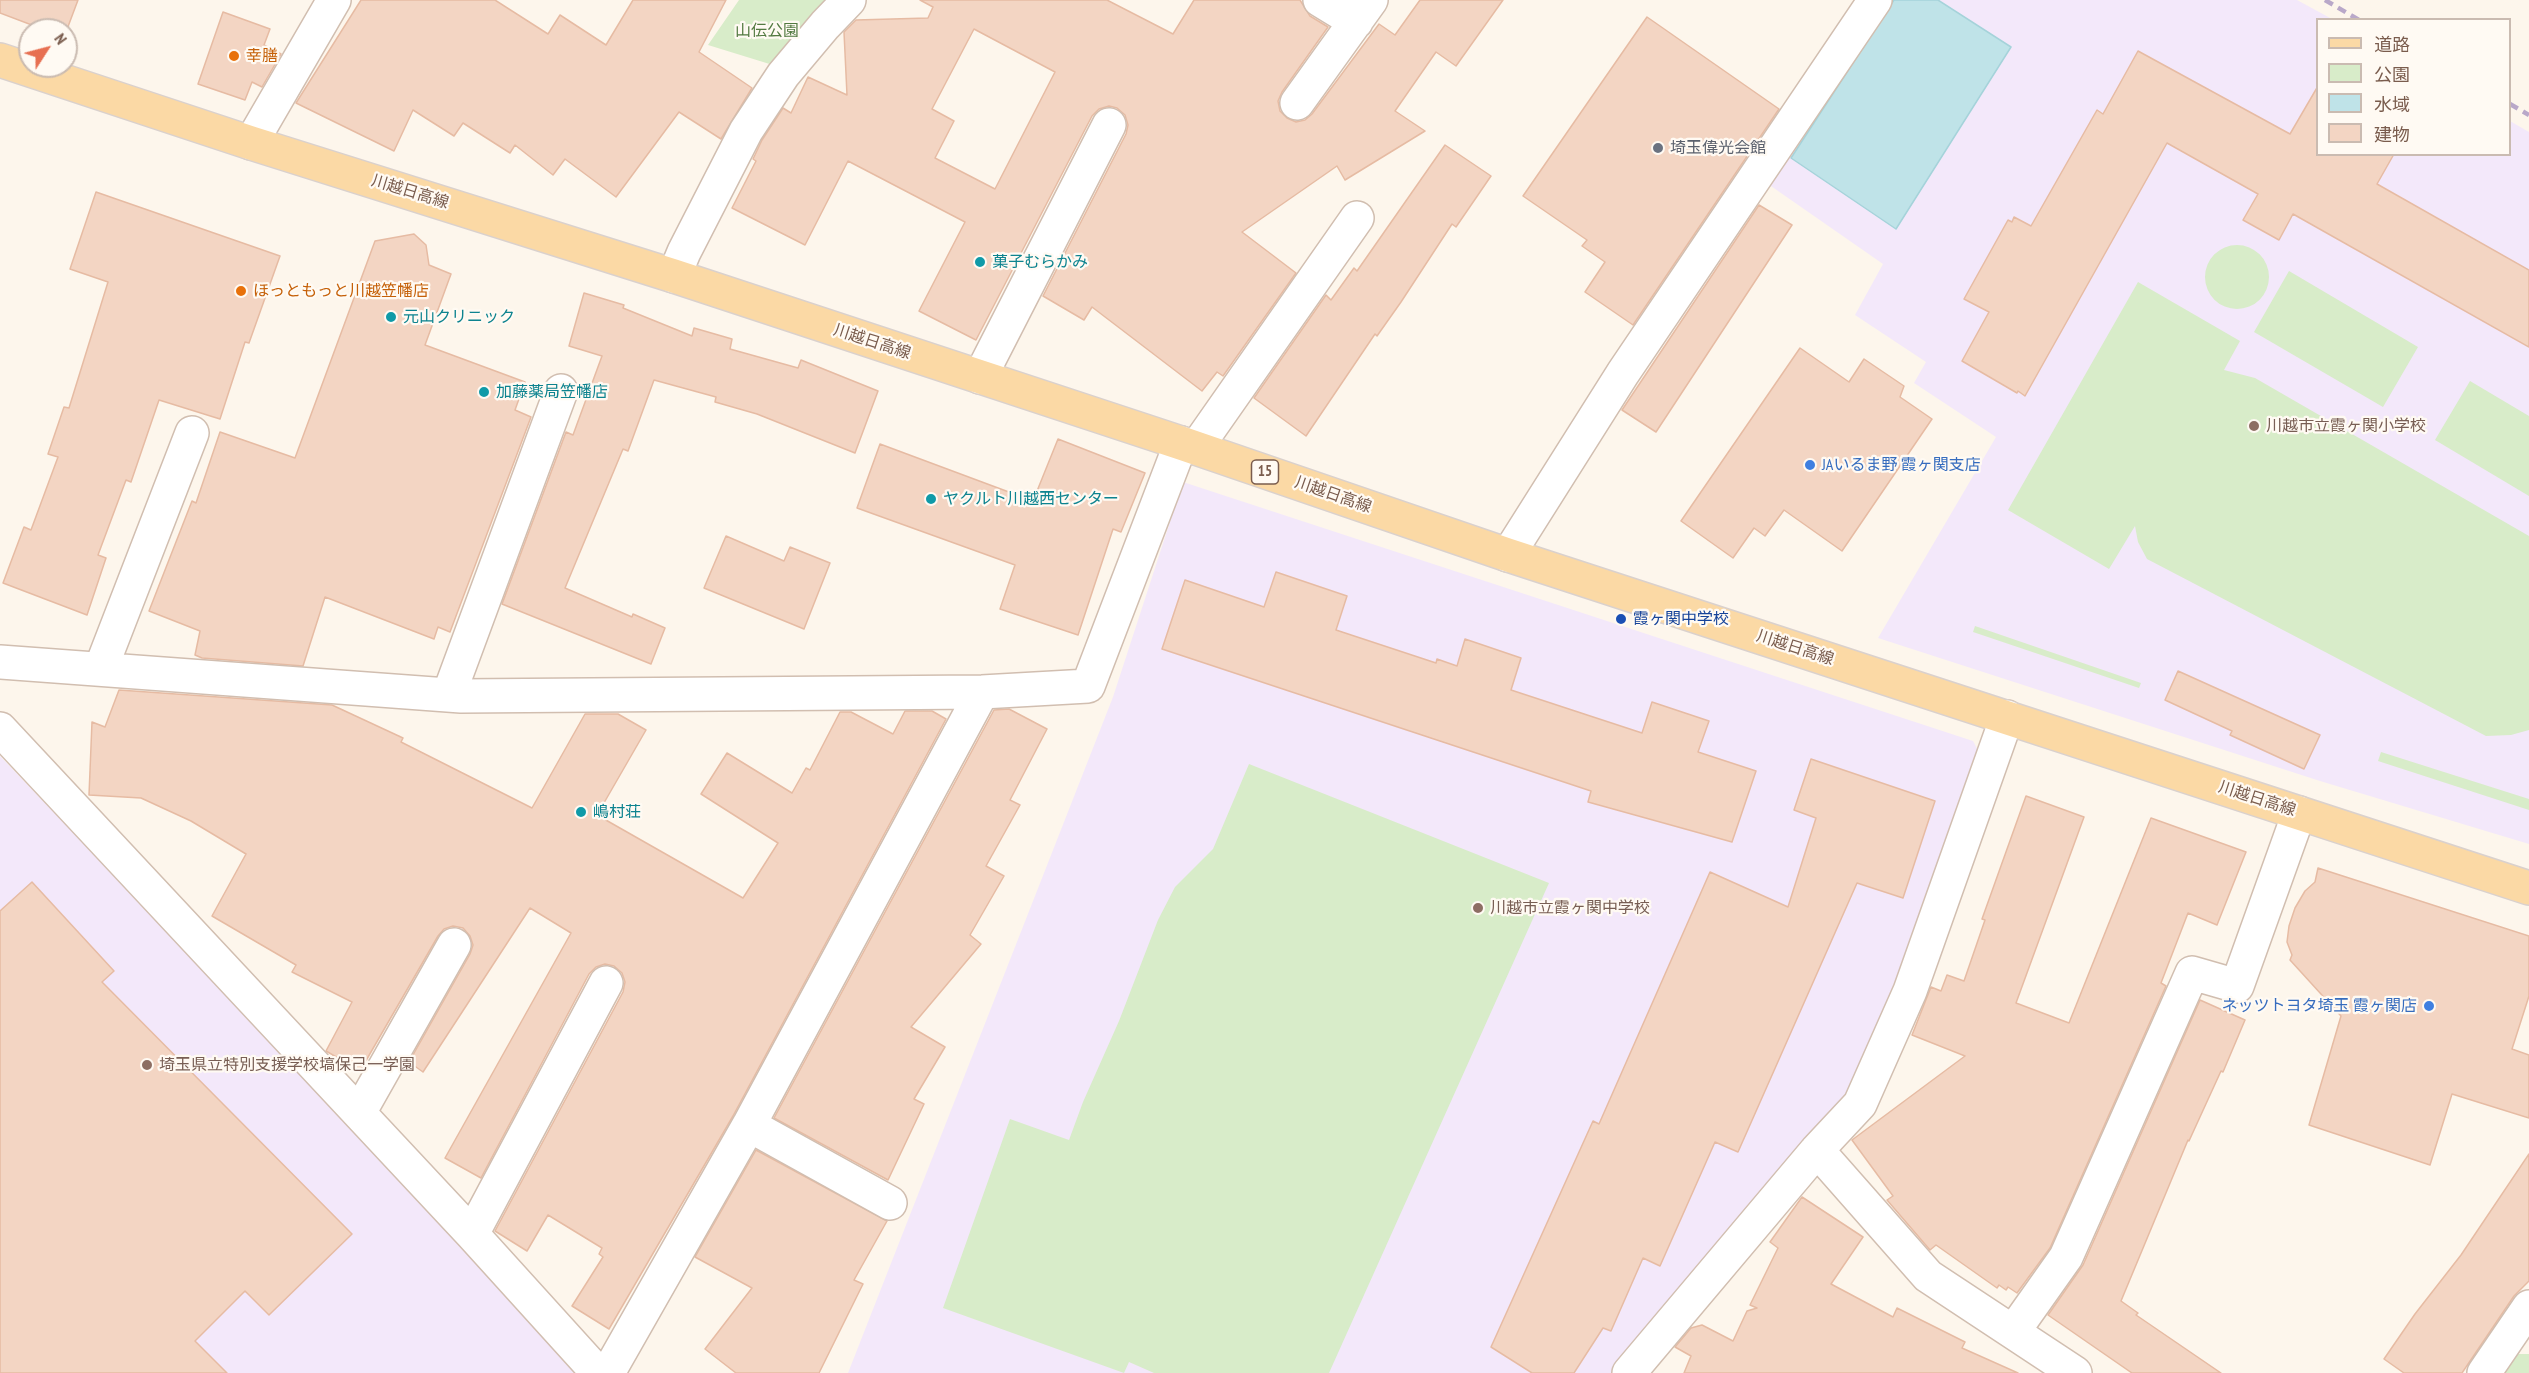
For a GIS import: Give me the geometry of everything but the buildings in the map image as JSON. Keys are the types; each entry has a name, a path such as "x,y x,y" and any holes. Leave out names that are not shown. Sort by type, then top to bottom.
{"main road":[{"name":"川越日高線","path":"0,60 251,143 674,276 1188,445 1508,555 2529,888"}],"street":[{"path":"251,143 334,0"},
{"path":"674,276 746,131 783,75 825,24 849,0"},
{"path":"1297,103 1364,11 1320,0"},
{"path":"1508,555 1623,373 1875,0"},
{"path":"980,377 1109,125"},
{"path":"0,662 473,696 982,692 1088,686 1188,445 1357,218"},
{"path":"449,694 561,391"},
{"path":"101,668 192,433"},
{"path":"608,1373 749,1125 982,692"},
{"path":"1629,1373 1817,1150 1860,1104 1910,991 2007,717"},
{"path":"0,729 472,1234 598,1373"},
{"path":"2013,1332 2066,1257 2192,972 2237,986 2300,813"},
{"path":"359,1113 454,945"},
{"path":"472,1234 606,983"},
{"path":"749,1125 890,1203"},
{"path":"1817,1150 1928,1276 2075,1373"},
{"path":"2484,1373 2529,1306"}],"shaded area":[{"name":"川越市立霞ヶ関小学校","path":"1886,0 2297,0 2330,18 2316,18 2316,156 2511,156 2511,122 2529,132 2529,844 2320,781 1878,638 1996,437 1914,383 1926,362 1855,315 1883,264 1768,184"},
{"name":"川越市立霞ヶ関中学校","path":"1183,482 1973,741 1981,756 1871,1060 1843,1106 1611,1373 848,1373 1113,697"},
{"name":"埼玉県立特別支援学校塙保己一学園","path":"0,756 589,1373 0,1373"}],"green space":[{"name":"山伝公園","path":"739,0 839,0 776,66 708,45"},
{"path":"2237,245 2249,247 2260,254 2267,265 2269,277 2267,289 2260,300 2249,307 2237,309 2225,307 2214,300 2207,289 2205,277 2207,265 2214,254 2225,247"},
{"path":"2289,271 2418,347 2383,407 2254,332"},
{"path":"2138,282 2240,341 2224,370 2255,378 2529,536 2529,730 2511,735 2486,736 2147,559 2138,542 2135,526 2109,569 2008,510"},
{"path":"2470,381 2529,416 2529,496 2435,440"},
{"path":"1975,626 2141,683 2139,688 1973,632"},
{"path":"2381,752 2529,799 2529,810 2378,761"},
{"path":"1249,764 1549,883 1329,1373 1154,1373 1129,1362 1124,1373 943,1308 1010,1119 1069,1140 1158,920 1175,887 1213,849"},
{"path":"2515,1354 2529,1354 2529,1373 2501,1373"}],"water":[{"path":"1894,0 1938,0 2011,47 1896,229 1791,158"}],"railway":[{"path":"2325,0 2356,18"},
{"path":"2511,105 2529,115"}],"place":[{"name":"幸膳","path":"234,56"},
{"name":"埼玉偉光会館","path":"1658,148"},
{"name":"菓子むらかみ","path":"980,262"},
{"name":"ほっともっと川越笠幡店","path":"241,291"},
{"name":"元山クリニック","path":"391,317"},
{"name":"加藤薬局笠幡店","path":"484,392"},
{"name":"川越市立霞ヶ関小学校","path":"2254,426"},
{"name":"JAいるま野 霞ヶ関支店","path":"1810,465"},
{"name":"ヤクルト川越西センター","path":"931,499"},
{"name":"霞ヶ関中学校","path":"1621,619"},
{"name":"嶋村荘","path":"581,812"},
{"name":"川越市立霞ヶ関中学校","path":"1478,908"},
{"name":"ネッツトヨタ埼玉 霞ヶ関店","path":"2429,1006"},
{"name":"埼玉県立特別支援学校塙保己一学園","path":"147,1065"}]}
